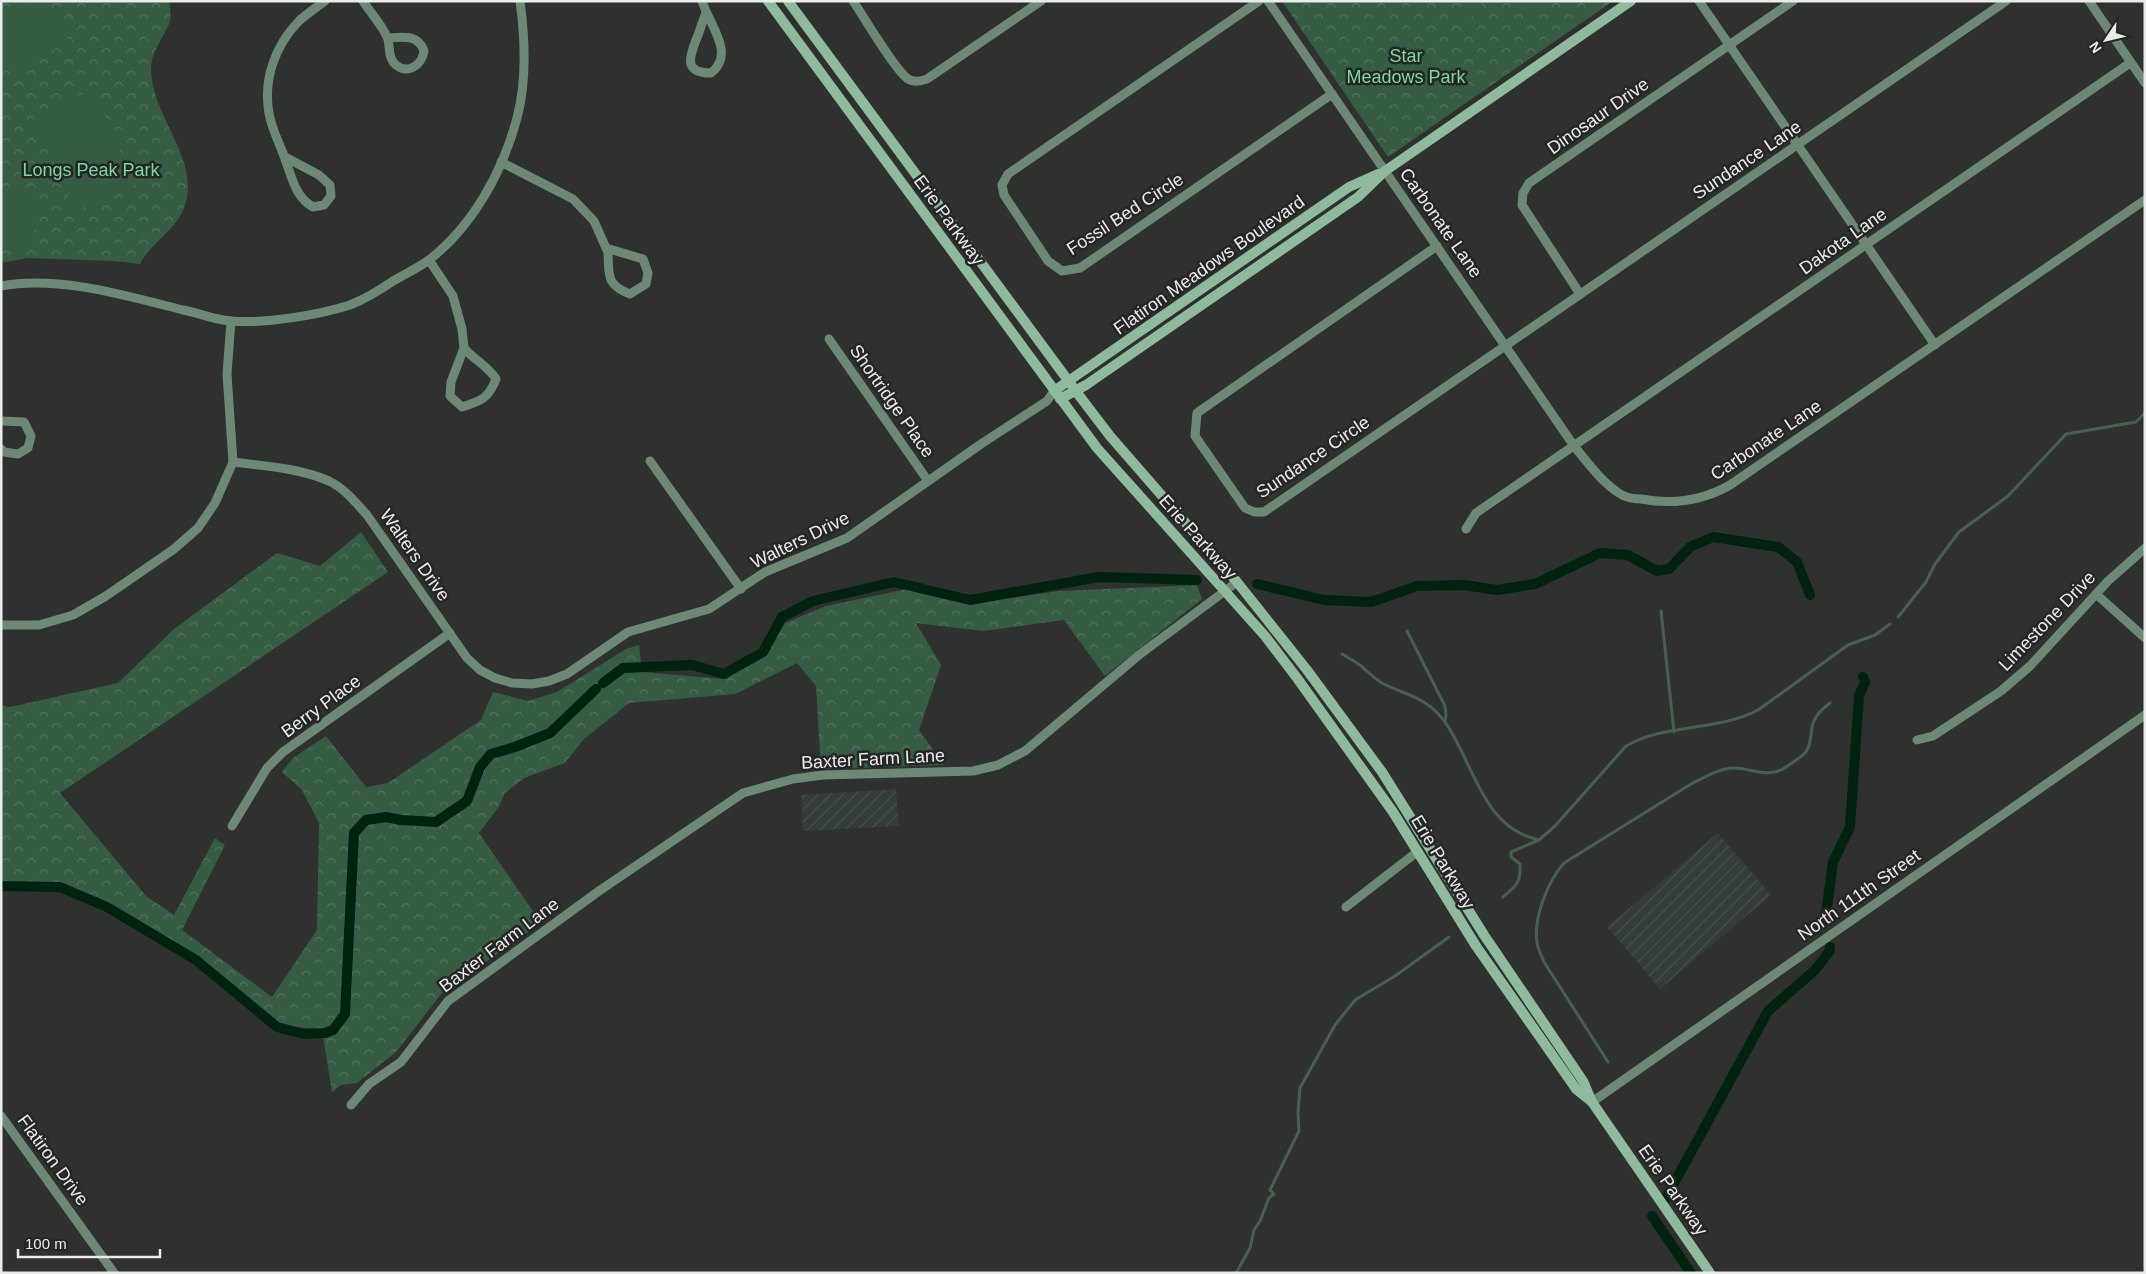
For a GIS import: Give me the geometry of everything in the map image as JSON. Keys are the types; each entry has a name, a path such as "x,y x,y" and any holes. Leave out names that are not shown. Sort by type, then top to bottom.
{"main road":[{"name":"Erie Parkway","path":"768,1 1097,448 1265,636 1303,686 1377,788 1471,938 1531,1026 1576,1089 1592,1102"},
{"name":"Erie Parkway","path":"788,1 1110,436 1237,582 1307,670 1382,772 1484,935 1583,1081 1592,1102 1710,1273"},
{"name":"Flatiron Meadows Boulevard","path":"1057,395 1076,391 1358,197 1385,171 1631,1"},
{"name":"Flatiron Meadows Boulevard","path":"1057,395 1069,381 1349,187 1385,171"}],"street":[{"path":"284,157 319,175 330,185 331,196 324,205 313,207 303,202 295,188 284,157 269,113 268,88 272,64 286,35 299,20 325,1"},
{"path":"363,1 388,38 389,56 399,68 410,69 416,67 421,62 424,51 417,40 410,37 388,38"},
{"path":"1,286 62,284 129,296 231,321 284,319 324,312 352,304 377,292 429,260 455,235 478,206 501,162 518,117 522,87 523,28 520,1"},
{"path":"702,1 714,27 722,53 720,64 711,73 696,70 691,64 689,56 706,13"},
{"path":"853,1 898,67 908,78 917,82 927,79 1041,1"},
{"name":"Fossil Bed Circle","path":"1259,1 1008,174 1002,185 1004,195 1048,261 1062,271 1080,268 1332,94"},
{"name":"Carbonate Lane","path":"1268,1 1574,446 1602,480 1624,497 1653,501 1686,502 1712,495 1730,486 2145,200"},
{"path":"1699,1 1935,344"},
{"name":"Dinosaur Drive","path":"1580,294 1522,206 1523,193 1529,183 1793,1"},
{"name":"Sundance Lane","path":"1506,346 2006,1"},
{"path":"2088,1 2145,83"},
{"name":"Dakota Lane","path":"1466,529 1476,514 2130,63"},
{"path":"501,162 573,199 594,221 606,248 609,278 617,289 630,294 646,284 648,273 643,259 606,248"},
{"name":"Sundance Circle","path":"1437,246 1197,413 1195,436 1245,508 1254,512 1264,512 1506,346"},
{"path":"429,260 453,296 462,329 464,348 451,382 450,396 462,407 477,402 491,392 496,379 488,367 471,357 464,348"},
{"path":"1,625 38,625 73,615 106,596 174,549 198,528 215,503 233,462 227,374 231,321"},
{"name":"Shortridge Place","path":"829,339 928,481"},
{"name":"Walters Drive","path":"233,462 298,471 330,482 350,497 367,515 468,658 480,670 495,678 512,683 532,684 549,682 567,674 628,632 709,609 765,572 847,538 928,481 1057,395"},
{"path":"1,421 24,422 31,436 28,448 18,454 4,452 1,449"},
{"path":"650,461 741,589"},
{"name":"Limestone Drive","path":"1917,740 1934,736 2001,691 2030,666 2121,568 2145,548"},
{"name":"Baxter Farm Lane","path":"351,1106 369,1084 401,1062 448,1001 599,892 743,794 794,779 824,775 972,772 998,765 1024,751 1139,655 1237,582"},
{"path":"2096,594 2145,638"},
{"name":"Berry Place","path":"232,826 267,768 283,752 450,633"},
{"name":"North 111th Street","path":"1592,1102 2145,715"},
{"path":"1346,907 1417,852"},
{"name":"Flatiron Drive","path":"1,1116 114,1273"}],"shaded area":[{"path":"896,789 899,826 803,831 801,795"},
{"path":"1718,833 1771,895 1660,989 1607,927"}],"green space":[{"name":"Longs Peak Park","path":"1,1 169,1 170,22 155,51 151,69 153,87 181,155 186,172 188,190 184,208 175,224 150,250 140,264 115,261 28,258 1,263"},
{"path":"34,1 44,1 69,40 15,75 1,54 1,23"},
{"name":"Star Meadows Park","path":"1282,1 1613,1 1388,157"},
{"path":"1472,1 1480,1 1484,8 1464,22 1457,11"},
{"path":"1516,1 1549,1 1526,16"},
{"path":"94,89 135,185 75,211 33,115"},
{"path":"8,187 27,195 37,211 36,225 27,247 1,242 1,188"},
{"path":"361,532 388,572 60,793 146,896 174,915 215,838 225,845 182,930 272,997 317,930 319,823 302,790 282,772 293,758 326,736 366,787 388,783 481,720 493,692 528,701 557,692 626,649 639,645 642,672 724,679 761,655 785,623 826,606 907,589 969,604 1059,591 1197,585 1202,599 1105,676 1064,620 983,631 916,623 941,665 919,730 944,765 821,769 816,686 797,663 735,694 629,703 584,739 565,763 524,778 505,793 498,808 479,833 541,923 442,993 396,1052 357,1083 341,1085 332,1092 322,1029 280,1026 167,941 129,918 67,888 51,884 4,884 1,880 1,705 10,707 118,683 174,629 277,553 320,566"}],"waterway":[{"path":"1898,617 1926,582 1935,564 1959,532 2008,496 2066,434 2136,422 2145,413"},
{"path":"1257,584 1324,600 1371,602 1417,586 1464,585 1497,590 1535,584 1600,553 1628,555 1657,571 1669,569 1690,547 1713,537 1778,547 1797,562 1810,595"},
{"path":"603,683 623,668 692,665 724,674 763,652 782,617 813,601 894,582 970,600 1099,577 1197,580"},
{"path":"1661,611 1674,732"},
{"path":"1503,897 1515,886 1520,875 1520,864 1511,857 1511,852 1539,840 1555,826 1626,746 1657,734 1725,722 1758,710 1848,645 1875,635 1890,624"},
{"path":"1407,631 1445,706 1445,721"},
{"path":"1342,654 1359,664 1382,683 1416,698 1438,713 1455,738 1492,808 1504,822 1520,833 1539,840"},
{"path":"1826,914 1833,862 1850,827 1859,696 1865,682 1863,677"},
{"path":"1,886 60,887 107,907 196,960 277,1027 304,1034 325,1033 333,1030 345,1014 354,833 366,820 386,817 436,822 467,801 480,767 491,754 550,733 596,689"},
{"path":"1608,1062 1544,962 1538,948 1537,922 1543,900 1552,880 1564,863 1706,776 1728,768 1740,768 1765,773 1777,772 1783,769 1805,753 1809,746 1814,720 1830,703"},
{"path":"1236,1273 1250,1248 1254,1230 1260,1221 1269,1198 1274,1194 1270,1190 1299,1131 1300,1088 1335,1025 1355,1000 1395,976 1449,937"},
{"path":"1666,1198 1768,1011 1815,970 1829,952 1830,947"},
{"path":"1652,1216 1691,1273"}]}
